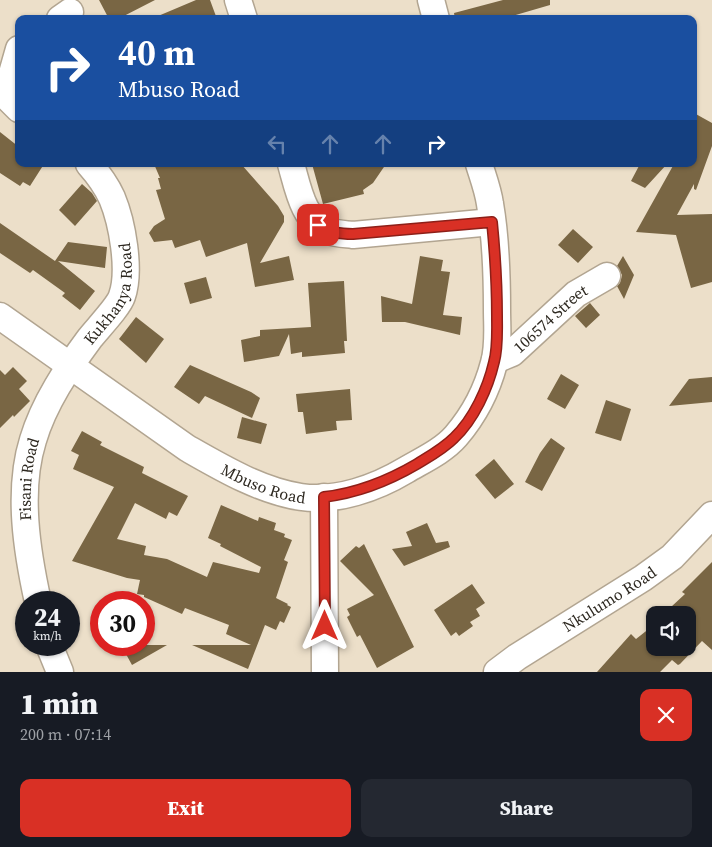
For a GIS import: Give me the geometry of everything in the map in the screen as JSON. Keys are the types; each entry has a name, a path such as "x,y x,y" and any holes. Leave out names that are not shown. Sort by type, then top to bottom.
{"street":[{"path":"238,0 243,15"},
{"path":"430,0 435,15"},
{"path":"15,63 9,84 9,98 15,105"},
{"name":"Kukhanya Road","path":"70,365 122,297 125,275 125,262 117,211 112,196 90,167"},
{"path":"292,167 305,207 310,216 318,225 336,234 492,222"},
{"name":"Mbuso Road","path":"0,316 187,448 216,464 248,480 303,497 347,494 397,475 436,452 455,437 472,415 486,389 495,360 497,333 496,284 490,203 480,167"},
{"name":"106574 Street","path":"495,360 512,353 576,294 607,276"},
{"name":"Fisani Road","path":"36,591 25,522 27,466 41,418 70,365"},
{"path":"324,497 325,672"},
{"name":"Nkulumo Road","path":"497,672 517,657 644,578 672,557 712,515"},
{"path":"53,656 60,672"}],"building":[{"path":"99,0 155,0 126,15 107,15"},
{"path":"196,0 210,0 216,15 160,15"},
{"path":"503,0 550,0 550,5 516,15 454,15 454,13"},
{"path":"697,115 712,123 712,146 696,190 694,189 694,184 677,215 712,214 712,282 691,288 676,235 636,232 672,167 697,167"},
{"path":"0,132 15,144 15,167 42,167 30,186 23,182 20,186 0,173"},
{"path":"155,167 244,167 278,206 284,216 284,222 260,263 289,256 294,280 255,287 247,243 206,257 200,240 175,248 172,240 154,242 149,233 154,226 165,219 156,190 161,189 158,178 160,178"},
{"path":"313,167 384,167 373,183 363,190 364,194 323,204"},
{"path":"638,167 664,167 645,188 631,181"},
{"path":"82,184 92,193 97,201 75,226 59,210"},
{"path":"0,223 55,261 68,242 107,247 105,268 58,261 95,291 80,310 62,296 65,293 33,270 30,273 0,253"},
{"path":"573,229 593,247 578,263 558,245"},
{"path":"420,256 443,260 441,271 450,272 443,315 462,317 460,335 405,322 382,322 381,296 412,304"},
{"path":"623,256 634,275 624,299 617,286 622,275 617,266"},
{"path":"206,277 212,298 190,304 184,283"},
{"path":"344,281 347,341 344,341 345,353 302,357 302,352 291,354 289,334 279,356 244,362 241,340 260,336 260,330 311,327 308,283"},
{"path":"590,303 600,315 586,328 575,316"},
{"path":"136,317 164,339 146,363 119,339"},
{"path":"190,365 251,392 260,398 252,418 205,396 199,404 174,387"},
{"path":"13,367 27,381 19,389 30,401 0,428 0,370 5,375"},
{"path":"561,374 579,385 565,409 547,399"},
{"path":"712,377 712,402 669,406 689,379"},
{"path":"350,389 352,420 336,421 337,430 306,434 303,412 298,412 296,394"},
{"path":"606,400 631,409 621,441 595,433"},
{"path":"242,417 267,424 261,444 237,438"},
{"path":"82,431 102,442 100,445 144,467 142,473 188,496 177,516 169,512 166,519 135,503 117,539 146,546 144,555 167,559 207,577 213,562 259,573 261,567 208,538 221,505 258,521 259,517 276,523 274,530 285,534 284,537 292,540 284,560 288,562 276,598 291,607 284,623 280,621 276,630 265,625 248,669 192,645 251,645 226,634 229,625 185,608 182,614 155,602 155,591 138,591 140,580 127,578 72,561 114,487 73,469 79,455 71,451"},
{"path":"551,438 565,448 542,491 525,482 540,453"},
{"path":"494,459 514,484 495,499 475,475"},
{"path":"427,523 436,543 448,541 450,547 404,566 392,549 412,546 406,532"},
{"path":"364,544 414,647 377,668 360,635 357,637 347,617 350,615 347,609 374,595 340,561 356,546 359,548"},
{"path":"712,562 712,650 702,641 696,647 696,606 672,606 685,594 682,592"},
{"path":"472,584 485,603 476,609 480,616 470,622 473,626 459,636 456,632 451,636 434,610"},
{"path":"646,631 646,656 688,656 678,665 672,660 660,672 597,672 631,634 636,639"},
{"path":"155,645 167,645 155,652"},
{"path":"127,656 148,656 132,665"}],"route":[{"path":"318,225 336,234 353,234 492,222 497,333 495,360 486,389 472,415 455,437 436,452 397,475 368,488 347,494 324,497 325,626"}]}
